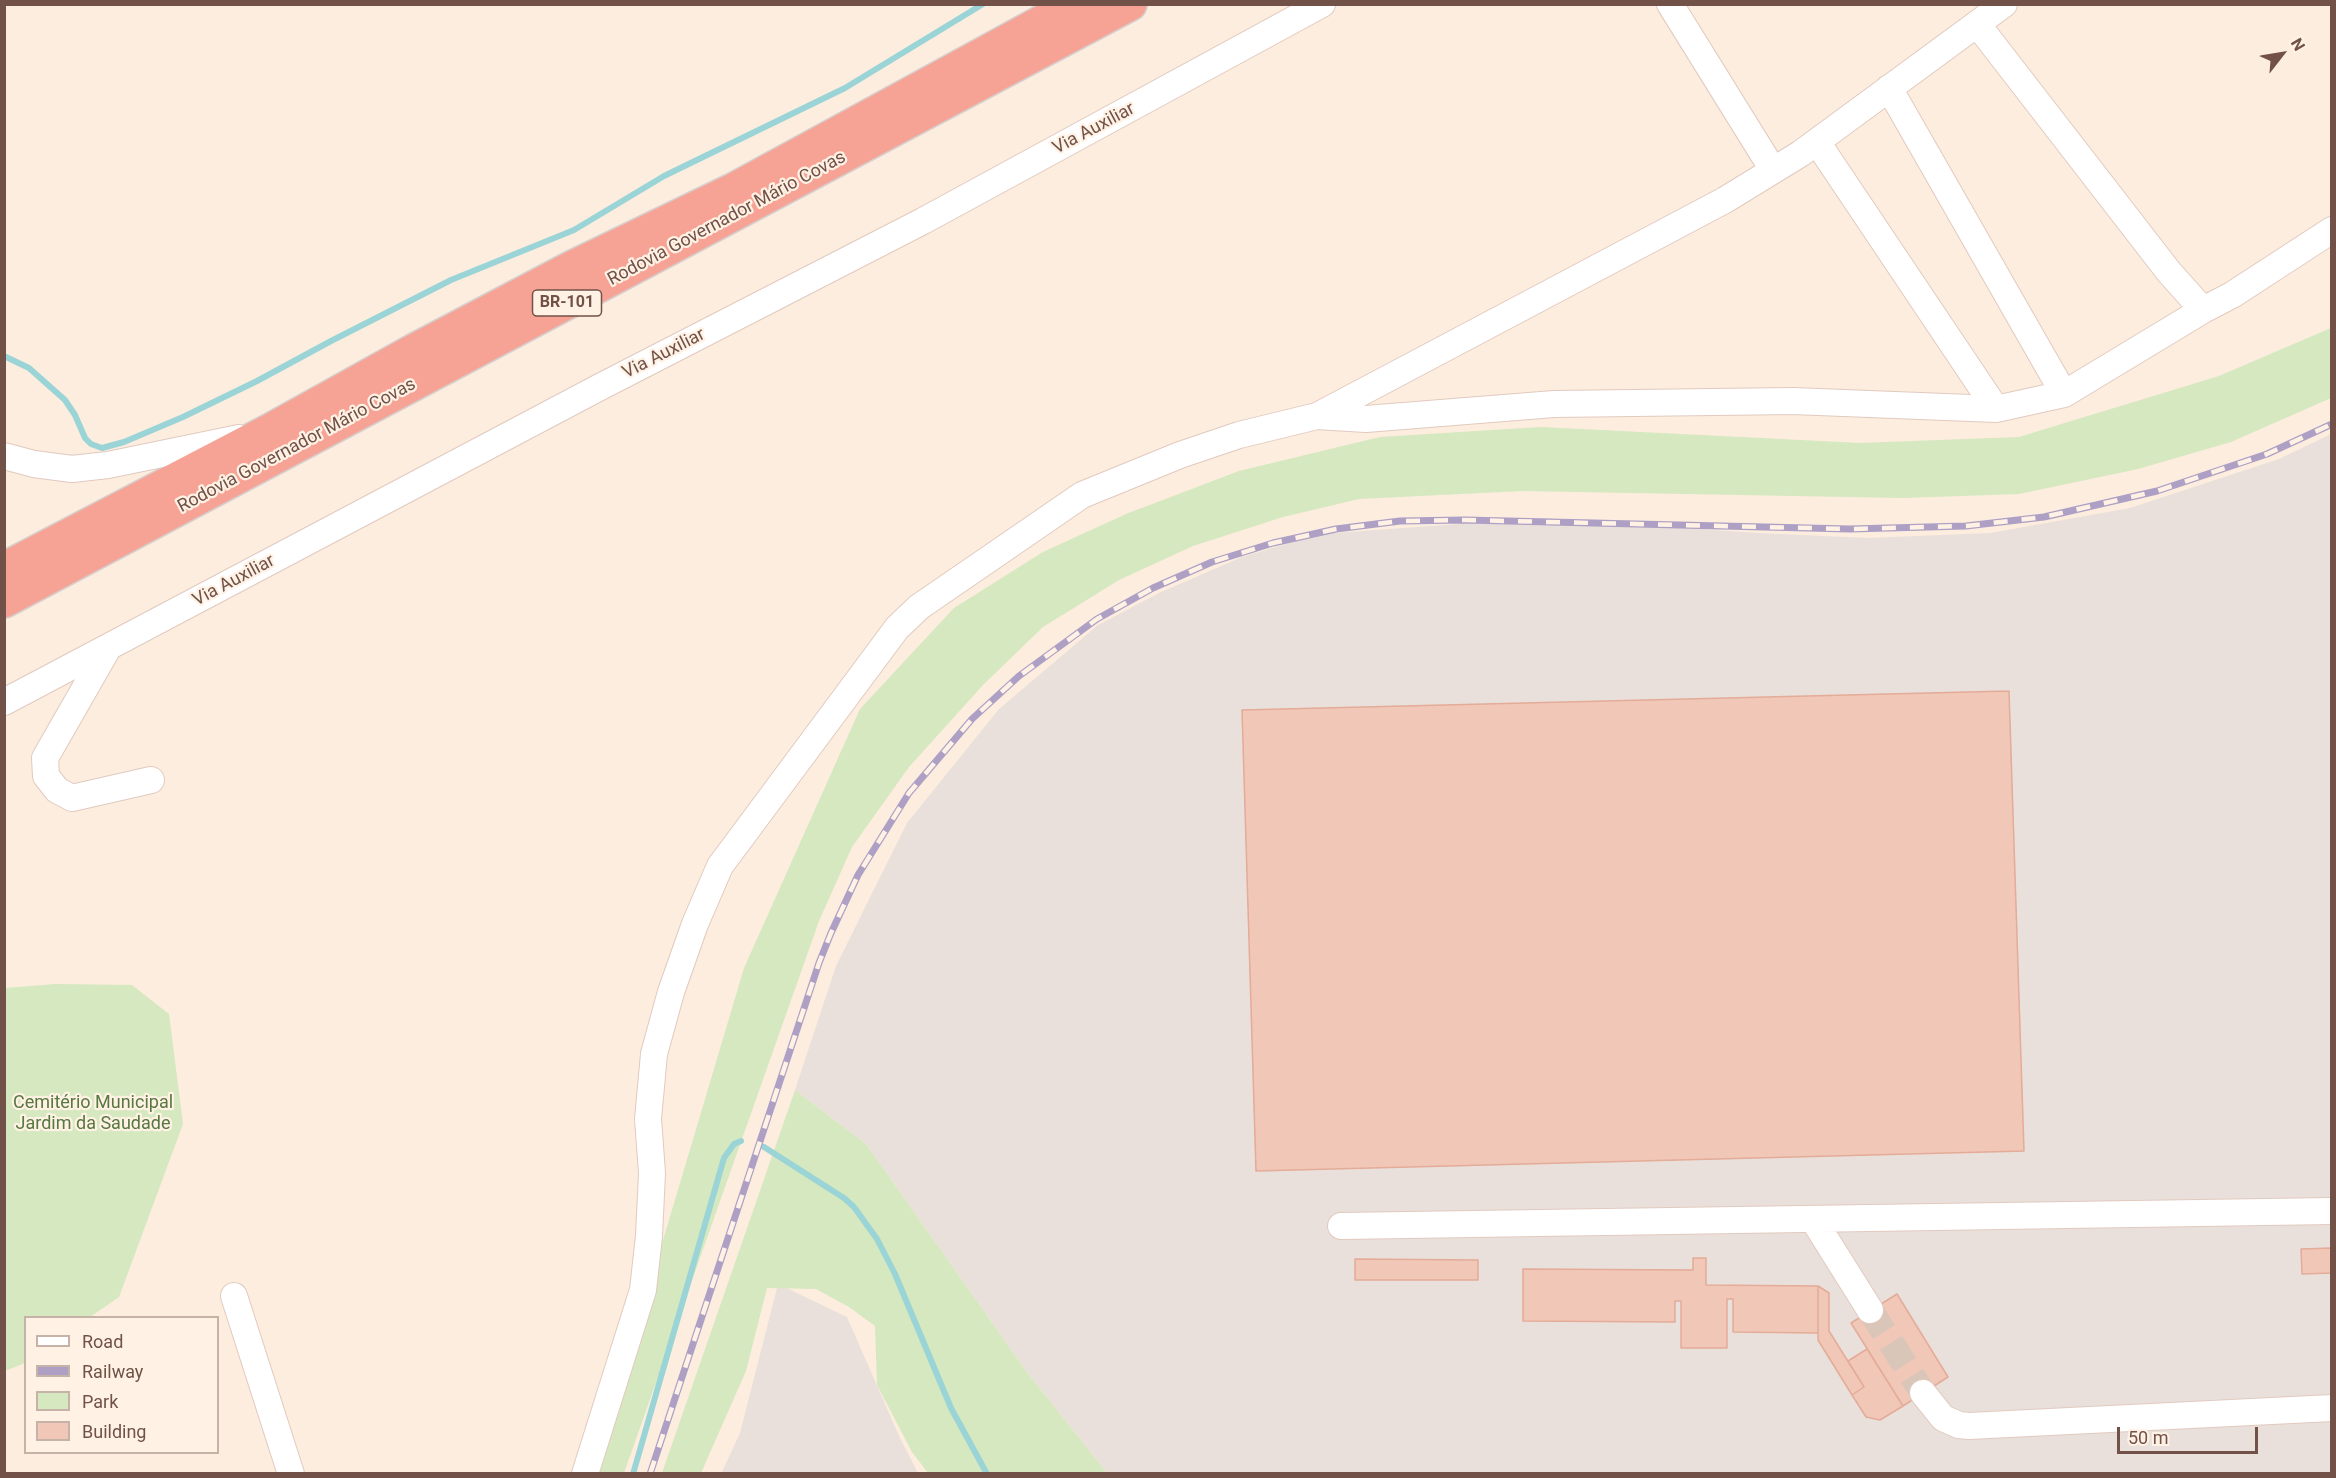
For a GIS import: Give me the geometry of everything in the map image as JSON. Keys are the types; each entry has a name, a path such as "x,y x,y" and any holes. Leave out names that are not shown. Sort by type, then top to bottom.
{"highway":[{"name":"Rodovia Governador Mário Covas","path":"4,570 269,431 573,267 735,189 1075,4"},
{"name":"Rodovia Governador Mário Covas","path":"4,602 1130,4"}],"street":[{"name":"Via Auxiliar","path":"4,702 600,387 923,221 1322,4"},
{"path":"1670,4 1773,170"},
{"path":"585,1473 643,1290 649,1236 651,1173 648,1119 654,1054 671,992 695,924 720,866 897,628 919,607 1082,495 1180,455 1239,435 1317,416 1725,200 1817,142 2004,4"},
{"path":"1977,24 2169,272 2203,310"},
{"path":"1889,88 2064,394"},
{"path":"1817,142 1996,409"},
{"path":"1317,416 1366,419 1577,403 1793,401 1996,409 2064,394 2203,310 2232,295 2331,230"},
{"path":"4,456 72,470 119,463 269,431"},
{"path":"108,648 45,758 46,777 57,789 72,798 151,780"},
{"path":"1341,1226 2331,1211"},
{"path":"1813,1219 1870,1310"},
{"path":"234,1296 291,1473"},
{"path":"1923,1393 1943,1418 1959,1425 2331,1408"}],"shaded area":[{"path":"2331,434 2331,1473 1107,1473 1026,1371 866,1144 795,1090 836,966 907,823 999,709 1098,625 1161,592 1242,557 1320,534 1543,518 1758,533 1869,538 1990,533 2130,508 2279,459"},
{"path":"778,1284 847,1317 900,1438 918,1473 721,1474 740,1433"}],"green space":[{"path":"2331,328 2331,398 2231,442 2138,469 2019,494 1903,498 1523,491 1359,499 1283,517 1193,546 1119,580 1043,627 983,685 909,767 852,847 819,921 624,1473 589,1474 647,1294 744,968 860,709 954,608 1043,552 1126,514 1239,471 1380,437 1541,427 1860,443 2019,437 2219,376"},
{"name":"Cemitério Municipal Jardim da Saudade","path":"56,984 132,985 169,1014 183,1124 119,1297 91,1316 24,1316 24,1363 5,1371 5,988"},
{"path":"795,1090 866,1144 1026,1371 1107,1473 928,1473 912,1452 877,1385 875,1326 849,1307 816,1289 767,1288 746,1371 701,1473 662,1473"}],"building":[{"path":"2009,691 2024,1151 1256,1171 1242,710"},
{"path":"2332,1248 2332,1273 2302,1274 2301,1249"},
{"path":"1693,1258 1706,1258 1706,1285 1818,1286 1818,1333 1733,1332 1733,1299 1727,1299 1727,1348 1681,1348 1681,1301 1675,1301 1675,1322 1523,1321 1523,1269 1693,1270"},
{"path":"1355,1259 1478,1260 1478,1280 1355,1280"},
{"path":"1818,1286 1829,1293 1829,1331 1864,1387 1852,1395 1818,1340"},
{"path":"1897,1294 1948,1377 1903,1406 1851,1323"},
{"path":"1867,1349 1903,1406 1880,1420 1866,1417 1852,1395 1864,1387 1848,1361"}],"waterway":[{"path":"4,356 29,368 65,400 75,415 85,438 91,444 102,448 124,442 183,417 257,381 451,280 574,230 664,176 845,88 983,4"},
{"path":"633,1474 724,1158 734,1144 741,1141"},
{"path":"764,1147 844,1198 854,1207 877,1239 895,1274 951,1408 987,1474"}],"tunnel":[{"path":"1870,1310 1923,1393"}],"railway":[{"path":"650,1474 819,963 858,875 909,793 972,719 1019,676 1097,619 1153,588 1212,562 1273,543 1336,529 1400,521 1465,520 1850,529 1966,526 2044,517 2157,491 2267,454 2332,424"}]}
